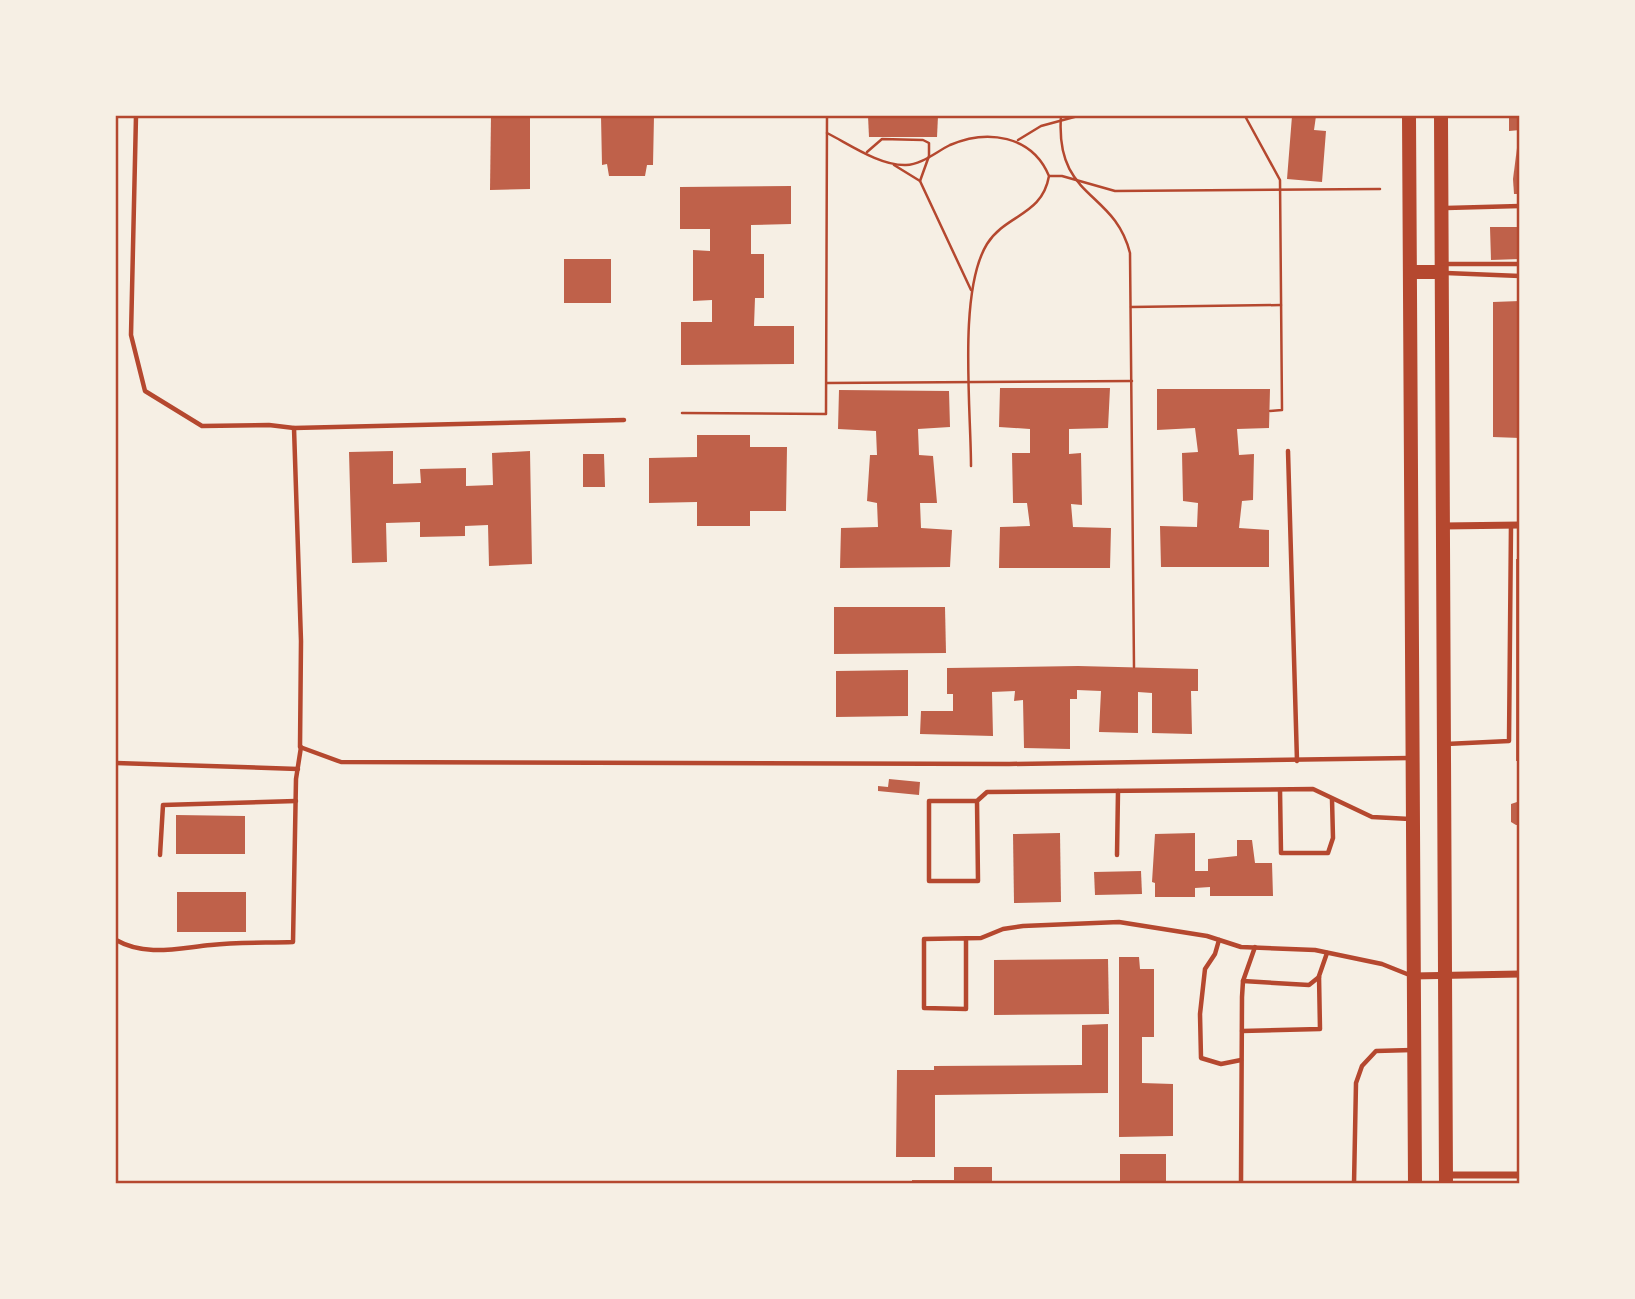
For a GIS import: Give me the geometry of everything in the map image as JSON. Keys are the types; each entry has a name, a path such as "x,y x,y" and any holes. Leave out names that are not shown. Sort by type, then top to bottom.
{"main road":[{"path":"1409,116 1415,1184"},
{"path":"1441,116 1446,1179"},
{"path":"1410,272 1441,268"}],"street":[{"path":"1443,526 1515,526"},
{"path":"1412,976 1520,974"},
{"path":"1446,1179 1520,1175"}],"lane":[{"path":"136,116 131,335 145,391 202,426 269,425 294,428 624,420"},
{"path":"1441,208 1520,206"},
{"path":"1441,268 1520,264"},
{"path":"1441,268 1461,276 1520,276"},
{"path":"116,940 125,945 161,952 211,945 293,942 296,800 301,747 294,428"},
{"path":"1288,451 1297,761"},
{"path":"1443,744 1509,741 1515,526"},
{"path":"301,747 341,762 1009,764 1411,758"},
{"path":"116,763 298,769"},
{"path":"977,801 978,881 929,881 929,802 977,801 987,792 1313,789 1372,817 1411,819"},
{"path":"1280,790 1281,853 1289,855 1328,853 1333,838 1332,799"},
{"path":"1117,855 1118,791"},
{"path":"160,855 163,805 296,800"},
{"path":"966,939 966,1009 924,1008 924,939 966,939 1023,926 1119,922 1219,940 1241,947 1327,953 1382,964 1412,976"},
{"path":"1219,940 1215,954 1205,970 1200,1014 1200,1058 1221,1065 1241,1060"},
{"path":"1241,1184 1243,981 1255,947"},
{"path":"1242,1031 1320,1029 1319,976 1327,953"},
{"path":"1243,981 1308,985 1319,976"},
{"path":"1354,1184 1356,1083 1362,1066 1376,1051 1413,1050"}],"path":[{"path":"682,414 826,414 827,116"},
{"path":"1061,116 1059,138 1068,169 1076,181 1114,216 1126,234 1130,253 1134,667"},
{"path":"1017,141 1041,126 1078,116"},
{"path":"1245,116 1280,180 1282,410 1270,411"},
{"path":"827,133 920,181 971,289"},
{"path":"891,164 907,165 975,136 999,136 1017,141 1036,153 1049,176 1040,201 1006,224 988,242 977,262 971,289 971,466"},
{"path":"867,152 882,139 923,140 929,143 929,156 920,181"},
{"path":"1049,176 1115,191 1380,189"},
{"path":"1130,307 1281,305"},
{"path":"826,383 1132,381"}],"building":[{"path":"491,116 530,116 530,189 490,190"},
{"path":"601,116 654,116 653,165 647,165 645,176 609,176 607,164 602,165"},
{"path":"868,116 938,116 937,137 869,137"},
{"path":"1292,116 1316,116 1314,130 1326,131 1322,182 1287,179"},
{"path":"1509,116 1520,116 1520,130 1509,131"},
{"path":"1517,148 1520,194 1514,194 1513,179"},
{"path":"791,186 791,224 751,225 751,254 764,254 764,298 755,298 754,326 794,326 794,364 681,365 681,322 712,322 712,300 693,301 693,250 710,251 710,229 680,229 680,187"},
{"path":"1490,227 1520,227 1520,259 1491,260"},
{"path":"564,259 611,259 611,303 564,303"},
{"path":"1520,301 1520,438 1493,437 1493,302"},
{"path":"1000,388 1110,388 1108,428 1069,429 1069,454 1081,453 1082,505 1071,504 1073,527 1111,528 1110,568 999,568 1000,527 1030,526 1027,503 1013,503 1012,453 1030,453 1030,429 999,427"},
{"path":"1157,389 1270,389 1269,428 1237,429 1239,455 1254,454 1253,500 1242,501 1239,528 1269,530 1269,567 1161,567 1160,526 1197,527 1198,503 1183,501 1182,453 1198,452 1195,428 1157,430"},
{"path":"839,390 949,391 950,427 918,429 919,455 933,456 937,503 920,503 921,528 952,530 950,567 840,568 841,528 878,527 877,503 867,501 870,455 877,455 876,431 838,429"},
{"path":"697,435 750,435 750,447 787,447 786,511 750,511 750,526 697,526 697,502 649,503 649,458 697,457"},
{"path":"393,451 393,484 421,483 420,469 466,468 466,486 493,485 492,453 530,451 532,564 489,566 488,525 465,526 465,536 420,537 420,522 386,523 387,562 352,563 349,452"},
{"path":"583,454 604,454 605,487 583,487"},
{"path":"1516,559 1520,559 1520,761 1516,761"},
{"path":"834,607 945,607 946,653 834,654"},
{"path":"1078,666 1198,669 1198,691 1191,691 1192,734 1152,733 1152,693 1138,692 1138,733 1099,732 1101,691 1077,690 1077,699 1070,699 1070,749 1024,748 1023,700 1014,701 1015,691 992,692 993,736 920,734 921,711 953,711 953,694 947,694 947,668"},
{"path":"908,670 908,716 836,717 836,671"},
{"path":"889,779 920,782 919,795 878,791 878,786 888,787"},
{"path":"1520,801 1520,825 1516,825 1511,822 1511,804"},
{"path":"176,815 245,816 245,854 176,854"},
{"path":"1060,833 1061,902 1014,903 1013,834"},
{"path":"1195,833 1195,871 1208,871 1208,859 1237,856 1237,840 1252,840 1255,863 1272,863 1273,896 1210,896 1210,887 1195,888 1195,897 1155,897 1155,883 1152,882 1155,834"},
{"path":"1141,871 1142,894 1095,895 1094,872"},
{"path":"177,892 246,892 246,932 177,932"},
{"path":"1119,957 1139,957 1140,969 1154,969 1154,1037 1142,1037 1142,1083 1173,1084 1173,1136 1119,1137"},
{"path":"1108,959 1109,1014 994,1015 994,960"},
{"path":"1108,1024 1108,1093 935,1095 935,1157 896,1157 897,1070 934,1070 934,1066 1082,1065 1082,1025"},
{"path":"1120,1154 1166,1154 1166,1184 1120,1184"},
{"path":"954,1167 992,1167 992,1184 912,1184 912,1180 954,1180"}]}
